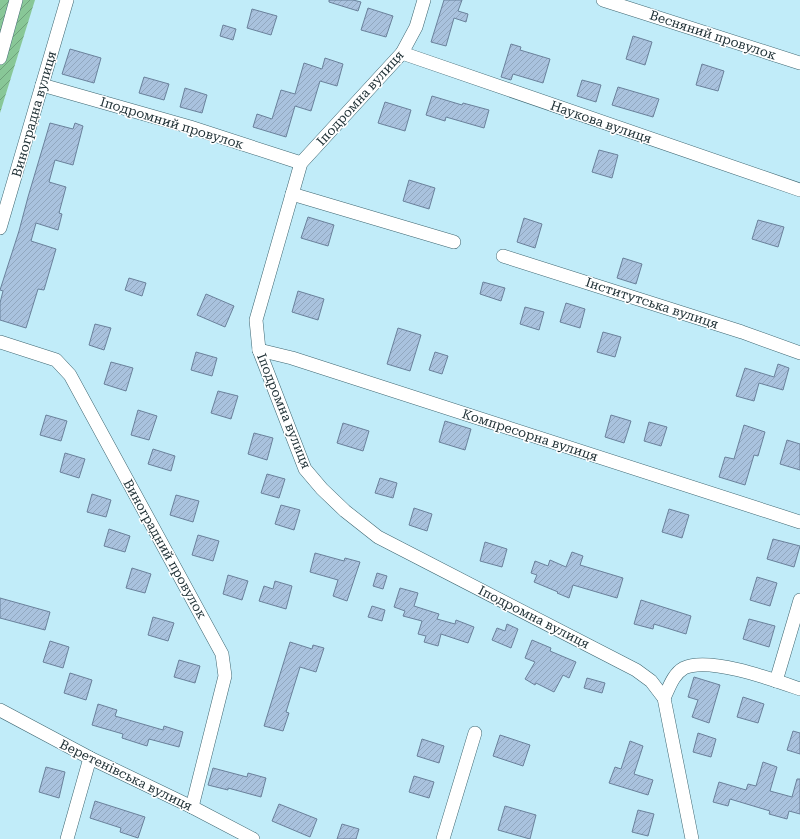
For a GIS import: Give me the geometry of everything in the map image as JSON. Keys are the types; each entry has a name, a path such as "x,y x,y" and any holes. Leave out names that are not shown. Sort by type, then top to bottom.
{"street":[{"path":"0,58 16,0"},
{"name":"Виноградна вулиця","path":"0,228 67,0"},
{"name":"Іподромна вулиця","path":"424,0 416,28 402,53 301,163 256,320 259,350 305,469 322,489 345,511 378,537 636,670 651,681 664,698 692,839"},
{"name":"Весняний провулок","path":"603,0 800,63"},
{"name":"Наукова вулиця","path":"402,53 800,190"},
{"name":"Іподромний провулок","path":"42,85 190,128 301,163"},
{"path":"292,194 454,242"},
{"name":"Інститутська вулиця","path":"503,256 742,332 800,353"},
{"name":"Виноградний провулок","path":"0,342 56,360 70,375 222,654 225,676 192,807"},
{"name":"Компресорна вулиця","path":"259,350 292,358 800,522"},
{"path":"776,681 800,600"},
{"path":"664,698 673,679 684,668 704,664 722,666 800,689"},
{"name":"Веретенівська вулиця","path":"0,710 90,758 192,807 253,839"},
{"path":"443,839 476,733"},
{"path":"67,839 90,758"}],"green space":[{"path":"0,0 35,0 0,113"}],"building":[{"path":"329,0 353,0 361,2 358,11 329,2"},
{"path":"444,0 462,0 458,11 468,14 466,22 454,18 446,46 431,42"},
{"path":"368,8 393,16 386,37 361,30"},
{"path":"252,9 277,16 271,35 247,28"},
{"path":"223,25 236,29 233,40 220,36"},
{"path":"633,36 652,42 645,65 626,59"},
{"path":"511,44 521,47 520,50 550,59 543,83 513,74 511,80 501,77"},
{"path":"70,49 101,58 94,83 62,74"},
{"path":"325,58 343,64 337,86 320,81 311,111 295,106 286,137 253,127 257,114 272,119 281,90 295,94 304,63 322,69"},
{"path":"702,64 724,71 718,91 696,85"},
{"path":"144,77 169,84 164,100 139,93"},
{"path":"582,80 601,85 596,102 577,96"},
{"path":"618,87 659,99 653,117 612,105"},
{"path":"185,88 207,95 202,113 180,107"},
{"path":"432,96 462,105 463,103 489,110 484,128 446,117 445,121 426,115"},
{"path":"385,102 411,110 405,131 378,123"},
{"path":"50,123 73,129 75,123 83,126 73,165 55,160 49,182 66,187 59,213 62,214 58,230 36,223 31,241 56,249 44,290 38,289 26,328 0,320 0,303 3,291 0,290 19,231"},
{"path":"599,150 618,155 612,178 592,172"},
{"path":"409,180 435,188 429,209 403,201"},
{"path":"308,217 334,225 328,246 301,238"},
{"path":"524,218 542,224 535,248 517,242"},
{"path":"758,220 784,227 778,247 752,239"},
{"path":"623,258 642,264 636,284 617,278"},
{"path":"129,278 146,283 142,296 125,290"},
{"path":"483,282 505,288 501,301 480,294"},
{"path":"298,291 324,299 318,320 292,312"},
{"path":"206,294 234,306 225,327 197,315"},
{"path":"566,303 585,309 580,328 560,322"},
{"path":"525,307 544,312 539,330 520,324"},
{"path":"95,324 111,328 104,350 89,345"},
{"path":"398,328 421,335 410,371 387,364"},
{"path":"603,332 621,337 615,357 597,352"},
{"path":"196,352 217,358 212,376 191,370"},
{"path":"435,352 448,356 442,374 429,370"},
{"path":"111,362 133,368 126,391 104,384"},
{"path":"778,364 789,368 783,390 759,383 754,401 736,396 745,368 774,377"},
{"path":"218,391 238,396 231,419 211,413"},
{"path":"138,410 157,416 149,440 131,435"},
{"path":"46,415 67,421 61,441 40,435"},
{"path":"611,415 631,421 624,443 605,437"},
{"path":"445,421 471,429 465,450 439,442"},
{"path":"649,422 667,427 661,446 644,441"},
{"path":"343,423 369,431 363,451 337,443"},
{"path":"744,425 765,432 758,456 754,455 745,485 719,477 725,457 734,459"},
{"path":"254,433 273,438 267,460 248,454"},
{"path":"787,440 800,444 800,470 780,464"},
{"path":"153,449 175,456 171,471 148,464"},
{"path":"65,453 85,459 79,478 60,472"},
{"path":"267,474 285,479 279,498 261,493"},
{"path":"380,478 397,483 393,498 375,493"},
{"path":"92,494 111,500 106,517 87,512"},
{"path":"176,495 199,501 193,522 170,515"},
{"path":"281,505 300,510 294,530 275,524"},
{"path":"414,508 432,514 427,531 409,525"},
{"path":"669,509 689,515 682,538 662,532"},
{"path":"109,529 130,536 125,552 104,546"},
{"path":"198,535 219,541 213,561 192,555"},
{"path":"773,539 800,546 794,567 767,559"},
{"path":"485,542 507,549 502,567 480,561"},
{"path":"572,552 583,556 580,565 623,578 617,598 573,585 569,598 534,582 537,575 531,573 535,561 548,566 550,560 566,567"},
{"path":"315,553 344,561 345,558 360,562 347,601 333,596 338,580 310,572"},
{"path":"132,568 151,574 145,593 126,588"},
{"path":"377,573 387,576 383,589 373,586"},
{"path":"228,575 248,581 242,600 223,594"},
{"path":"757,577 777,583 770,606 750,600"},
{"path":"275,581 292,586 286,609 259,601 264,586 273,589"},
{"path":"400,588 418,593 414,606 439,614 437,619 455,624 456,620 474,627 468,643 441,634 438,646 424,642 426,636 418,634 422,621 403,616 405,611 394,607"},
{"path":"0,598 50,612 45,630 0,618"},
{"path":"641,600 691,616 686,634 654,624 653,629 634,624"},
{"path":"372,606 385,610 382,621 368,617"},
{"path":"153,617 174,623 168,641 148,635"},
{"path":"749,619 775,626 769,647 743,639"},
{"path":"507,624 518,629 511,648 492,640 497,628 505,631"},
{"path":"532,640 551,648 550,651 576,662 569,678 563,675 554,692 536,683 535,685 525,679 535,662 525,658"},
{"path":"50,641 69,647 63,668 43,662"},
{"path":"290,642 312,649 313,645 324,648 316,672 300,667 286,712 289,713 283,731 264,726"},
{"path":"179,660 200,666 195,683 174,677"},
{"path":"70,673 92,680 86,700 64,693"},
{"path":"694,677 720,685 709,723 692,717 698,700 688,697"},
{"path":"587,678 605,683 602,693 584,688"},
{"path":"743,697 764,704 758,723 737,717"},
{"path":"98,704 117,710 115,716 163,730 164,726 183,732 179,747 149,739 147,746 122,738 123,734 92,725"},
{"path":"793,731 800,733 800,754 787,750"},
{"path":"698,733 716,739 711,757 693,752"},
{"path":"500,735 530,745 523,766 493,756"},
{"path":"422,739 444,746 439,763 417,756"},
{"path":"630,741 643,746 634,774 653,780 648,795 609,783 615,767 621,769"},
{"path":"763,762 777,767 770,791 792,797 797,779 800,779 800,814 789,811 787,819 769,814 770,811 730,799 728,806 713,802 719,782 746,790 748,784 756,786"},
{"path":"46,767 65,772 59,798 39,792"},
{"path":"213,768 247,777 248,773 266,778 261,797 228,788 228,790 208,785"},
{"path":"414,776 434,782 429,798 409,792"},
{"path":"95,801 145,817 138,838 120,832 121,828 90,818"},
{"path":"279,804 317,819 310,837 272,821"},
{"path":"505,806 536,815 530,839 498,830"},
{"path":"638,810 654,814 648,836 632,832"},
{"path":"342,824 359,829 356,839 337,839"}]}
